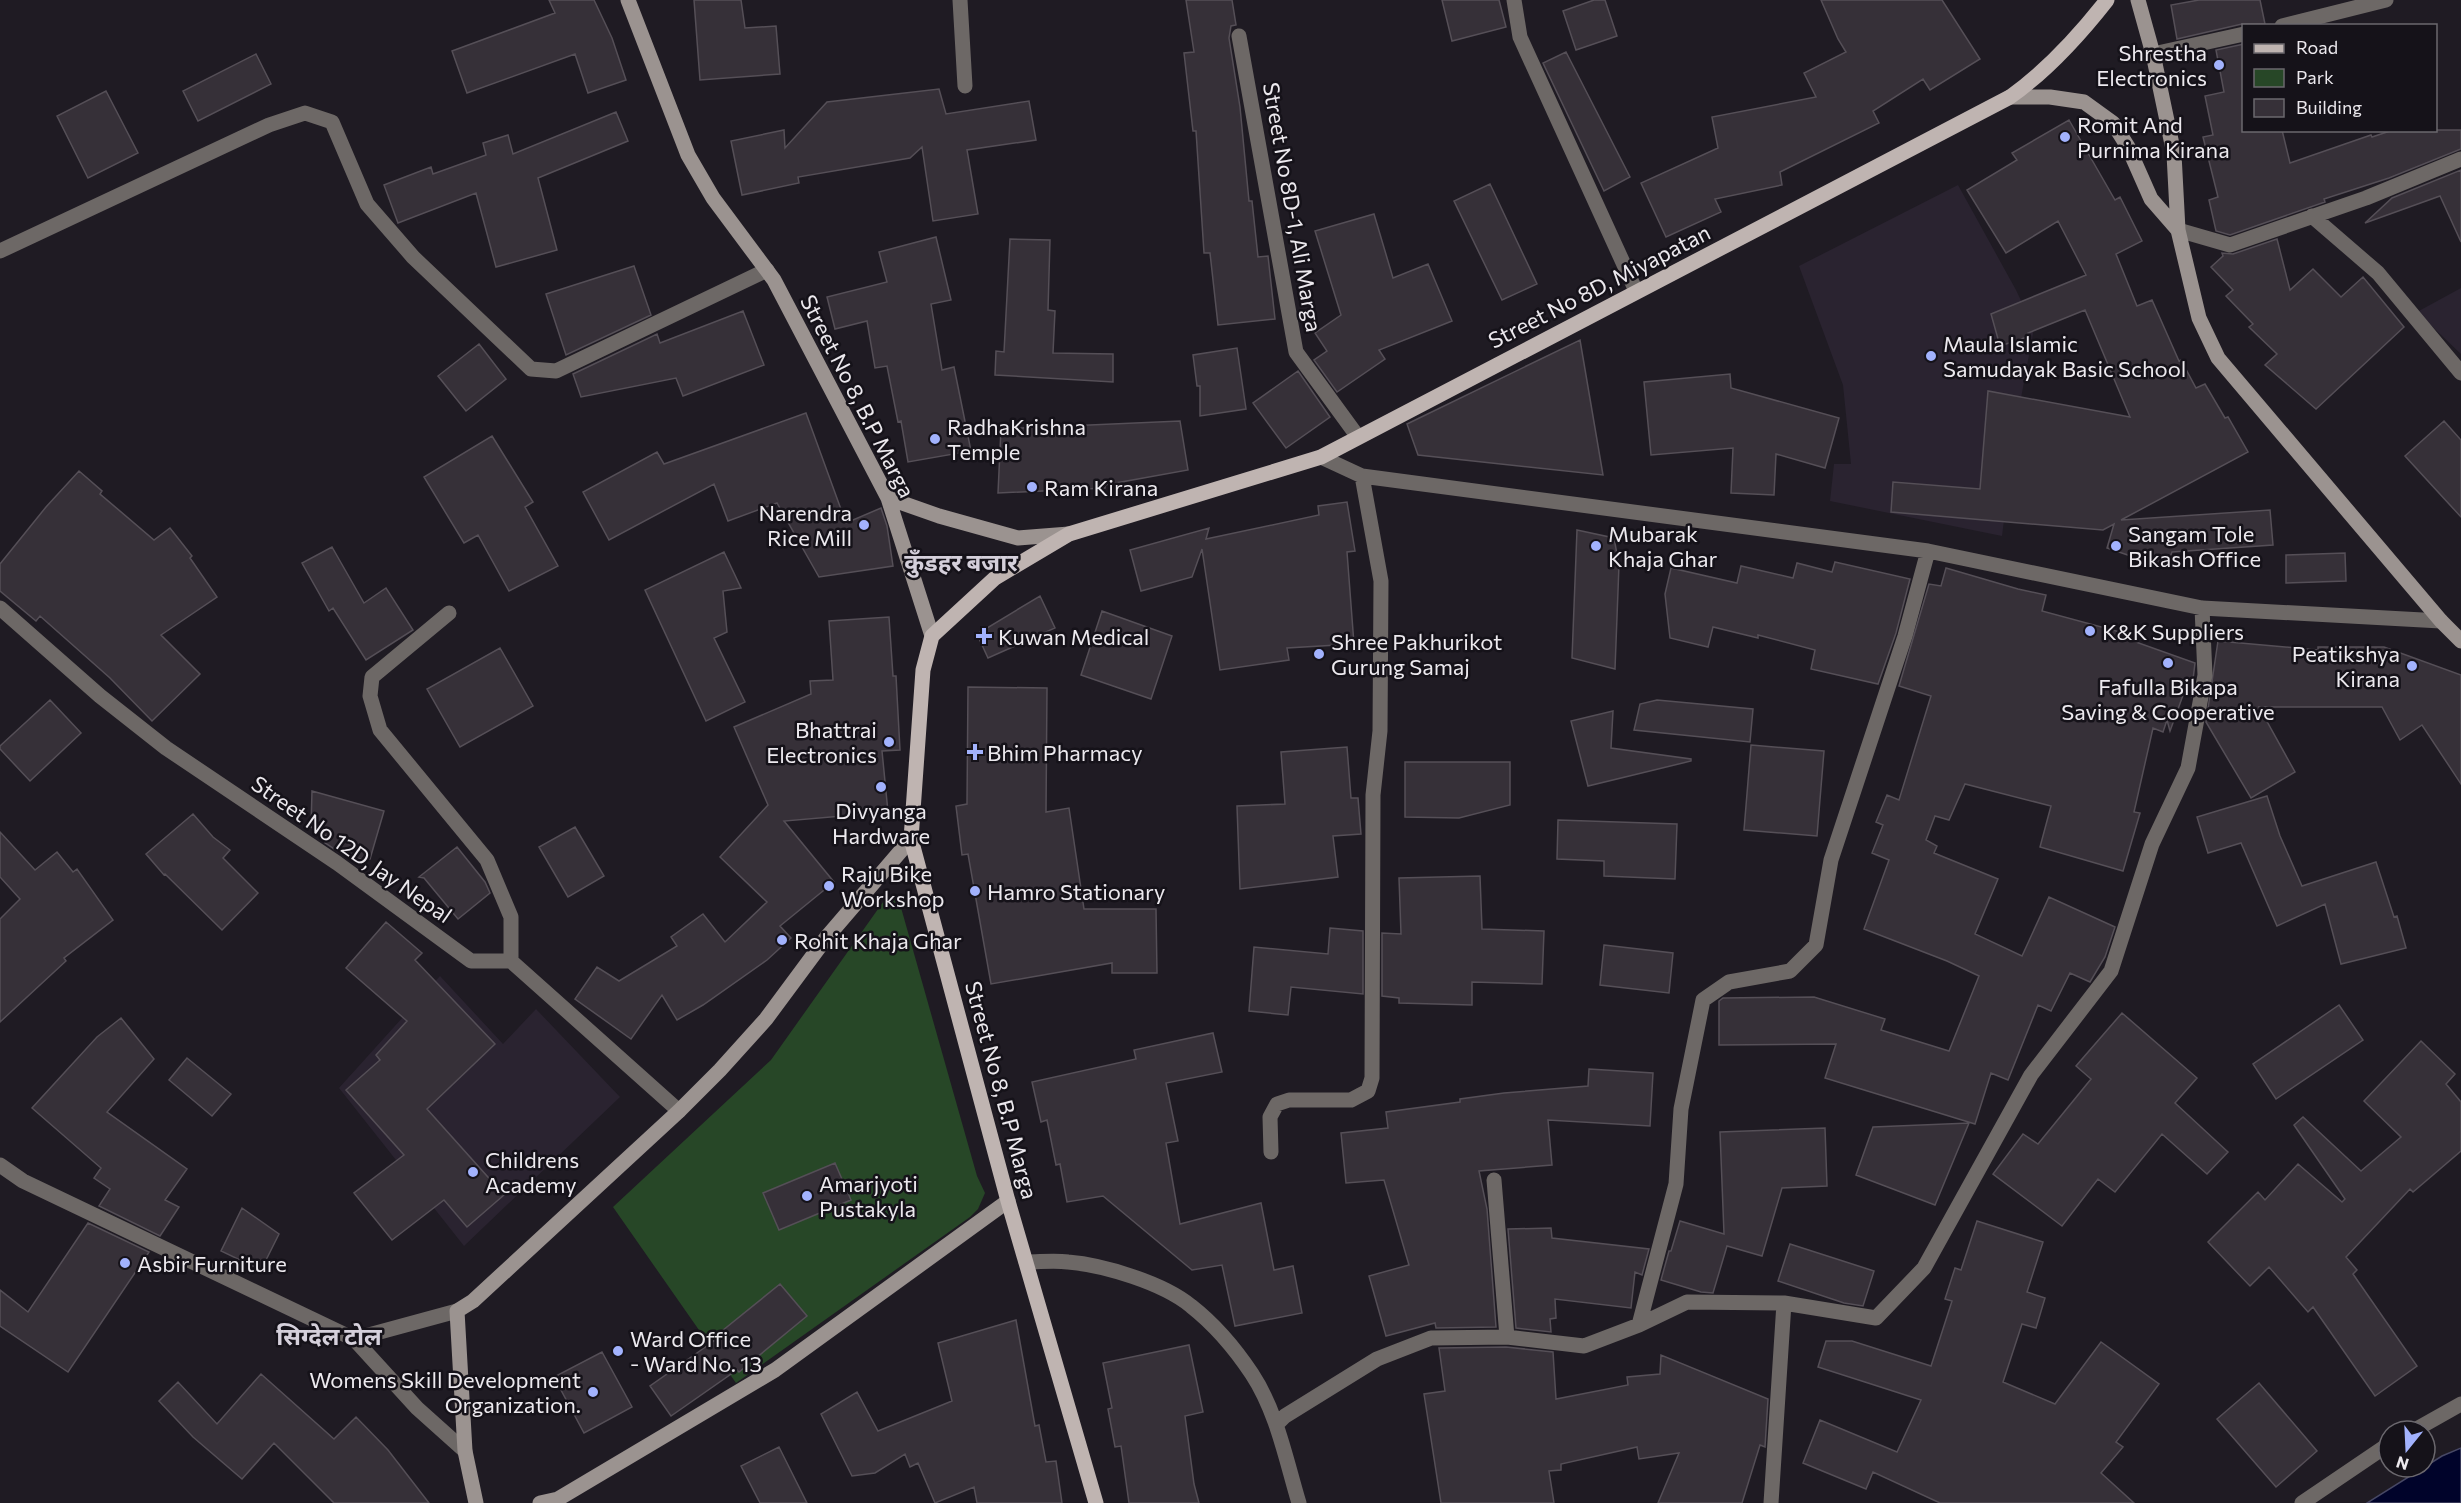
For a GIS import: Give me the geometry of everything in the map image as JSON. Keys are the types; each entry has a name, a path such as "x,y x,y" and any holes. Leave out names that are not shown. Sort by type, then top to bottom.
{"main road":[{"name":"Street No 8, B.P Marga","path":"628,0 688,155 713,198 774,280 888,498 932,636 923,670 911,839 1008,1201 1096,1503"},
{"name":"Street No 8D, Miyapatan","path":"888,498 939,516 1018,538 1069,534 1321,457 2010,98 2038,77 2078,36 2107,0"},
{"path":"2138,0 2153,54 2174,154 2178,230 2199,318 2218,358 2441,621 2461,641"},
{"path":"2010,98 2050,97 2084,102 2113,123 2128,147 2151,200 2178,230"},
{"name":"Street No 8D, Miyapatan","path":"932,636 995,578 1069,534"},
{"path":"476,1503 465,1451 457,1311 473,1301 679,1111 766,1019 826,938 911,839"},
{"path":"540,1503 558,1499 775,1370 1008,1201"}],"street":[{"path":"960,0 965,86"},
{"path":"1514,0 1520,37 1636,291"},
{"path":"2290,24 2385,0"},
{"path":"2153,54 2242,34"},
{"name":"Street No 8D-1, Ali Marga","path":"1239,36 1296,352 1358,438"},
{"path":"0,251 269,125 305,113 332,122 367,204 413,257 531,369 556,371 766,270"},
{"path":"2178,230 2230,245 2366,198 2461,159"},
{"path":"2312,216 2378,273 2461,373"},
{"path":"1321,457 1362,476 1928,551 2202,608 2441,621"},
{"path":"1270,1152 1270,1117 1277,1104 1290,1100 1352,1100 1368,1091 1372,1078 1373,795 1380,731 1381,581 1362,476"},
{"path":"1639,1325 1676,1184 1681,1109 1703,1000 1729,982 1790,971 1816,945 1831,860 1905,636 1928,551"},
{"name":"Street No 12D, Jay Nepal","path":"0,608 100,696 166,748 337,863 471,961 511,962"},
{"path":"1276,1425 1285,1416 1377,1359 1431,1338 1507,1336 1584,1346 1639,1325 1687,1302 1784,1303 1876,1318 1924,1268 2031,1075 2111,971 2152,844 2188,768 2205,675 2202,608"},
{"path":"449,613 372,677 370,696 380,730 487,860 511,917 511,962 679,1111"},
{"path":"0,1165 23,1181 354,1339 417,1408 465,1451"},
{"path":"1494,1180 1507,1336"},
{"path":"1026,1262 1065,1261 1119,1272 1191,1305 1221,1336 1252,1375 1276,1425 1299,1503"},
{"path":"1771,1503 1784,1303"},
{"path":"354,1339 457,1311"},
{"path":"2434,1419 2461,1404"},
{"path":"2302,1503 2377,1452"}],"shaded area":[{"name":"Maula Islamic Samudayak Basic School","path":"1958,185 2016,290 2034,328 2016,425 2002,536 1830,501 1834,464 1851,464 1843,385 1799,266"},
{"path":"2461,288 2461,354 2417,312"},
{"name":"Childrens Academy","path":"440,976 503,1044 536,1009 620,1097 464,1246 339,1088"}],"green space":[{"path":"888,895 898,897 977,1176 985,1193 978,1209 970,1217 736,1383 613,1207 771,1060"}],"water":[{"path":"2461,1448 2461,1503 2367,1503 2405,1479 2437,1479 2437,1459"}],"building":[{"path":"549,0 594,0 612,38 626,80 588,93 575,54 467,93 452,51 555,13"},
{"path":"694,0 741,0 745,28 776,26 780,74 700,80"},
{"path":"1186,0 1232,0 1236,25 1231,26 1229,38 1240,107 1249,201 1252,201 1258,257 1268,256 1275,319 1218,325 1210,253 1204,253 1196,131 1193,131 1184,53 1194,52"},
{"path":"1442,0 1499,0 1506,27 1452,41"},
{"path":"1594,0 1605,0 1617,36 1576,50 1563,11"},
{"path":"1821,0 1942,0 1980,59 1930,90 1923,79 1873,111 1879,123 1780,172 1782,185 1715,199 1721,212 1666,237 1641,183 1718,148 1712,117 1816,97 1804,73 1846,52"},
{"path":"2199,0 2260,0 2265,24 2242,24 2177,39 2171,5"},
{"path":"2242,44 2242,132 2282,132 2290,163 2371,135 2372,137 2387,132 2461,130 2461,149 2389,178 2324,199 2325,202 2230,235 2216,231 2209,200 2218,197 2203,137 2213,135 2205,96 2224,92 2216,50"},
{"path":"1566,52 1630,177 1604,191 1543,63"},
{"path":"256,54 271,84 198,121 183,91"},
{"path":"939,89 946,114 1029,101 1036,140 967,150 978,214 933,221 922,147 910,158 798,177 799,183 742,195 731,141 784,130 785,148 827,102"},
{"path":"106,91 138,153 88,178 57,116"},
{"path":"616,112 628,141 538,178 557,250 496,267 476,193 398,223 384,185 431,167 433,174 486,155 483,143 508,135 513,154"},
{"path":"2069,120 2115,200 2120,197 2142,241 2116,254 2137,306 2152,300 2179,361 2181,360 2196,388 2205,384 2225,418 2228,417 2248,452 2121,520 2270,510 2273,545 2172,552 2166,568 2107,548 2114,524 2103,530 1891,512 1893,482 1980,489 1988,391 2130,417 2085,310 2028,333 2030,336 2000,346 1991,314 2086,275 2058,221 2006,253 1967,190 2017,160 2012,153"},
{"path":"2461,170 2461,242 2440,196 2365,223 2392,198"},
{"path":"1490,184 1537,284 1502,300 1454,201"},
{"path":"1374,214 1393,278 1428,264 1452,321 1379,350 1385,359 1337,392 1314,360 1327,351 1315,333 1341,315 1315,231"},
{"path":"936,237 951,300 931,304 942,370 954,367 971,451 908,462 901,421 898,422 887,366 875,368 867,321 835,329 827,297 887,282 879,252"},
{"path":"1010,239 1050,240 1048,310 1055,311 1053,353 1113,354 1113,382 995,375 996,351 1004,352"},
{"path":"2277,239 2290,290 2313,269 2341,297 2363,277 2404,327 2316,409 2265,365 2277,354 2249,327 2253,324 2226,296 2233,290 2211,267 2223,256 2222,253 2233,254"},
{"path":"634,266 651,315 566,355 546,294"},
{"path":"743,311 764,365 683,396 676,378 581,397 573,374 657,334 660,343"},
{"path":"1580,340 1603,475 1418,455 1407,424"},
{"path":"479,344 506,379 466,411 438,376"},
{"path":"1237,348 1246,409 1200,416 1200,386 1197,386 1193,355"},
{"path":"1298,371 1330,417 1286,448 1253,403"},
{"path":"1730,374 1731,388 1839,418 1825,468 1776,454 1774,495 1731,493 1733,448 1651,455 1644,382"},
{"path":"806,413 846,523 881,508 887,526 893,566 819,577 777,503 728,521 714,484 609,540 583,492 657,452 664,464"},
{"path":"1180,421 1188,470 1105,485 1105,488 998,493 1001,429"},
{"path":"2444,421 2461,440 2461,517 2405,456"},
{"path":"492,436 533,502 525,507 558,566 509,591 478,535 464,543 424,477"},
{"path":"79,471 102,491 100,494 154,540 170,528 192,556 190,558 217,597 161,635 200,674 152,721 110,678 40,616 36,621 0,591 0,564 46,507"},
{"path":"1347,502 1355,551 1347,552 1354,644 1287,648 1289,660 1220,670 1202,549 1192,577 1141,591 1130,550 1209,528 1206,539 1319,515 1318,506"},
{"path":"1577,530 1614,538 1619,565 1615,669 1572,658"},
{"path":"332,547 364,603 386,588 413,630 366,660 333,608 329,611 302,563"},
{"path":"724,552 741,588 723,591 727,632 714,638 745,702 706,721 645,590"},
{"path":"2345,553 2346,581 2286,583 2286,555"},
{"path":"1835,562 1910,579 1896,633 1878,684 1811,669 1815,650 1758,635 1758,638 1713,627 1708,647 1670,638 1665,594 1671,568 1737,583 1741,566 1793,578 1797,563 1832,572"},
{"path":"1946,568 2046,595 2042,611 2120,632 2119,636 2195,663 2191,696 2186,687 2170,731 2167,720 2163,732 2153,728 2134,812 2140,813 2123,871 2040,847 2051,806 1965,784 1949,820 1935,816 1926,840 1937,846 1934,853 1998,879 1975,934 2022,956 2049,897 2115,927 2105,957 2090,982 2070,973 2051,1011 2038,1005 2008,1080 1991,1073 1975,1124 1825,1078 1836,1044 1719,1045 1719,1001 1723,998 1814,997 1885,1019 1881,1030 1949,1051 1979,976 1864,929 1889,860 1872,853 1883,825 1876,822 1887,795 1899,800 1931,696 1899,686 1929,584 1941,586"},
{"path":"1040,596 1055,628 988,658 977,634"},
{"path":"1102,611 1172,636 1151,699 1081,675"},
{"path":"889,617 893,676 896,676 900,750 882,751 888,812 784,821 834,882 780,926 791,938 767,960 703,1005 677,1020 662,995 631,1039 575,999 597,967 619,981 677,946 671,937 703,914 725,942 767,902 720,857 768,805 734,727 811,694 810,681 833,680 829,621"},
{"path":"2218,641 2318,650 2318,647 2384,647 2461,675 2461,784 2422,725 2400,740 2382,707 2259,707 2295,772 2251,798 2206,722"},
{"path":"500,648 533,706 460,747 427,689"},
{"path":"968,687 1047,688 1046,812 1069,808 1084,909 1156,909 1157,973 1112,973 1112,963 991,984 968,854 962,855 956,806 967,804"},
{"path":"50,700 81,733 30,781 0,749 0,746"},
{"path":"1657,700 1753,709 1750,742 1634,730 1640,704"},
{"path":"1613,711 1611,748 1691,759 1691,761 1588,786 1571,721"},
{"path":"1751,745 1824,751 1817,836 1744,830"},
{"path":"1347,747 1351,798 1358,798 1361,834 1333,836 1338,877 1240,889 1237,806 1285,804 1281,752"},
{"path":"1405,762 1510,762 1510,805 1459,818 1405,817"},
{"path":"312,791 384,811 370,859 358,859 342,854 325,843 326,836 311,827"},
{"path":"2267,796 2280,836 2302,886 2376,862 2394,917 2397,916 2406,948 2341,964 2325,904 2277,926 2241,843 2208,853 2197,817"},
{"path":"193,814 213,837 230,850 223,858 258,893 222,930 164,875 146,854"},
{"path":"1558,820 1677,824 1675,879 1604,876 1604,861 1557,859"},
{"path":"575,827 604,876 568,897 539,847"},
{"path":"0,832 35,870 57,852 73,872 77,869 113,920 64,958 66,961 0,1022 0,919 20,899 0,877"},
{"path":"457,847 485,882 490,893 458,919 424,878 419,877"},
{"path":"1480,876 1482,929 1544,931 1542,984 1472,982 1472,1005 1399,1003 1399,998 1382,996 1382,933 1401,934 1399,878"},
{"path":"386,922 422,953 415,960 495,1044 427,1109 504,1195 467,1227 444,1200 392,1240 354,1193 404,1155 346,1090 380,1060 376,1055 407,1021 346,968"},
{"path":"1330,928 1363,931 1363,994 1291,987 1288,1015 1249,1011 1254,947 1328,954"},
{"path":"1604,945 1673,953 1669,993 1600,985"},
{"path":"2339,1005 2363,1040 2276,1099 2253,1064"},
{"path":"2122,1013 2197,1078 2175,1103 2228,1152 2207,1174 2162,1134 2115,1192 2098,1179 2062,1226 1993,1174 2023,1134 2038,1144 2091,1079 2076,1066"},
{"path":"121,1018 154,1059 107,1112 187,1169 165,1200 179,1207 160,1236 99,1206 110,1189 94,1178 101,1168 32,1108 97,1037"},
{"path":"1213,1033 1222,1072 1166,1083 1178,1141 1166,1143 1180,1224 1261,1203 1274,1270 1293,1266 1302,1313 1235,1326 1222,1265 1192,1270 1103,1196 1067,1202 1060,1164 1056,1165 1047,1120 1041,1122 1032,1082 1136,1059 1134,1050"},
{"path":"2421,1041 2455,1074 2446,1084 2461,1102 2461,1151 2413,1192 2410,1189 2346,1257 2357,1270 2353,1274 2417,1366 2375,1396 2313,1307 2308,1312 2269,1267 2250,1286 2208,1242 2258,1192 2265,1200 2298,1164 2342,1202 2345,1199 2294,1125 2303,1117 2361,1171 2401,1137 2364,1101"},
{"path":"187,1058 231,1094 212,1116 169,1080"},
{"path":"1589,1069 1653,1073 1650,1126 1548,1120 1552,1165 1479,1171 1487,1209 1496,1327 1436,1328 1435,1323 1386,1336 1369,1276 1409,1265 1384,1180 1346,1183 1341,1133 1388,1128 1386,1112 1460,1102 1460,1099 1504,1093 1588,1086"},
{"path":"1969,1123 1935,1205 1856,1175 1873,1127"},
{"path":"1825,1128 1827,1186 1782,1188 1762,1256 1727,1246 1713,1293 1701,1292 1661,1280 1680,1221 1724,1234 1720,1132"},
{"name":"Amarjyoti Pustakyla","path":"835,1163 851,1200 779,1230 763,1193"},
{"path":"242,1208 279,1234 261,1270 221,1251"},
{"path":"1977,1221 2043,1242 2027,1292 2045,1298 2036,1328 2022,1324 2003,1382 2055,1404 2101,1342 2159,1384 2116,1442 2123,1447 2101,1473 2134,1503 1940,1503 1873,1472 1866,1489 1803,1463 1820,1420 1897,1452 1921,1400 1818,1367 1826,1341 1852,1341 1931,1366 1952,1301 1945,1299 1955,1268 1961,1270"},
{"path":"88,1223 149,1252 68,1372 0,1326 0,1290 28,1312"},
{"path":"1551,1228 1552,1238 1649,1249 1642,1275 1635,1272 1631,1308 1555,1299 1556,1318 1550,1319 1551,1332 1516,1328 1508,1229"},
{"path":"1790,1244 1874,1271 1863,1306 1844,1303 1778,1281"},
{"path":"780,1284 807,1316 739,1372 737,1370 671,1416 650,1386 714,1341 712,1339"},
{"path":"1016,1320 1035,1426 1039,1425 1046,1462 1056,1461 1062,1503 977,1503 974,1487 935,1503 918,1463 910,1467 905,1454 875,1473 852,1476 821,1414 857,1392 878,1431 952,1401 938,1343"},
{"path":"1189,1345 1203,1412 1185,1416 1194,1484 1199,1503 1129,1503 1121,1446 1115,1447 1108,1409 1112,1408 1103,1363"},
{"path":"1506,1347 1553,1352 1556,1399 1628,1385 1627,1377 1660,1374 1661,1355 1768,1399 1765,1447 1760,1445 1742,1503 1658,1503 1679,1453 1639,1459 1637,1447 1561,1464 1561,1470 1549,1471 1554,1503 1441,1503 1424,1394 1445,1391 1439,1348"},
{"name":"Womens Skill Development Organization.","path":"602,1352 632,1407 584,1433 554,1377"},
{"path":"261,1374 334,1439 356,1417 388,1450 429,1503 334,1503 274,1443 242,1479 193,1437 159,1401 178,1382 217,1424"},
{"path":"2259,1383 2317,1451 2276,1487 2217,1419"},
{"path":"779,1447 807,1503 760,1503 741,1466"}],"place":[{"name":"Shrestha Electronics","path":"2219,65"},
{"name":"Romit And Purnima Kirana","path":"2065,137"},
{"name":"Maula Islamic Samudayak Basic School","path":"1931,356"},
{"name":"RadhaKrishna Temple","path":"935,439"},
{"name":"Ram Kirana","path":"1032,487"},
{"name":"Narendra Rice Mill","path":"864,525"},
{"name":"Mubarak Khaja Ghar","path":"1596,546"},
{"name":"Sangam Tole Bikash Office","path":"2116,546"},
{"name":"K&K Suppliers","path":"2090,631"},
{"name":"Kuwan Medical","path":"984,636"},
{"name":"Shree Pakhurikot Gurung Samaj","path":"1319,654"},
{"name":"Fafulla Bikapa Saving & Cooperative","path":"2168,663"},
{"name":"Peatikshya Kirana","path":"2412,666"},
{"name":"Bhattrai Electronics","path":"889,742"},
{"name":"Bhim Pharmacy","path":"975,752"},
{"name":"Divyanga Hardware","path":"881,787"},
{"name":"Raju Bike Workshop","path":"829,886"},
{"name":"Hamro Stationary","path":"975,891"},
{"name":"Rohit Khaja Ghar","path":"782,940"},
{"name":"Childrens Academy","path":"473,1172"},
{"name":"Amarjyoti Pustakyla","path":"807,1196"},
{"name":"Asbir Furniture","path":"125,1263"},
{"name":"Ward Office - Ward No. 13","path":"618,1351"},
{"name":"Womens Skill Development Organization.","path":"593,1392"}],"district":[{"name":"कुँडहर बजार","path":"961,561"},
{"name":"सिग्देल टोल","path":"329,1335"}]}
